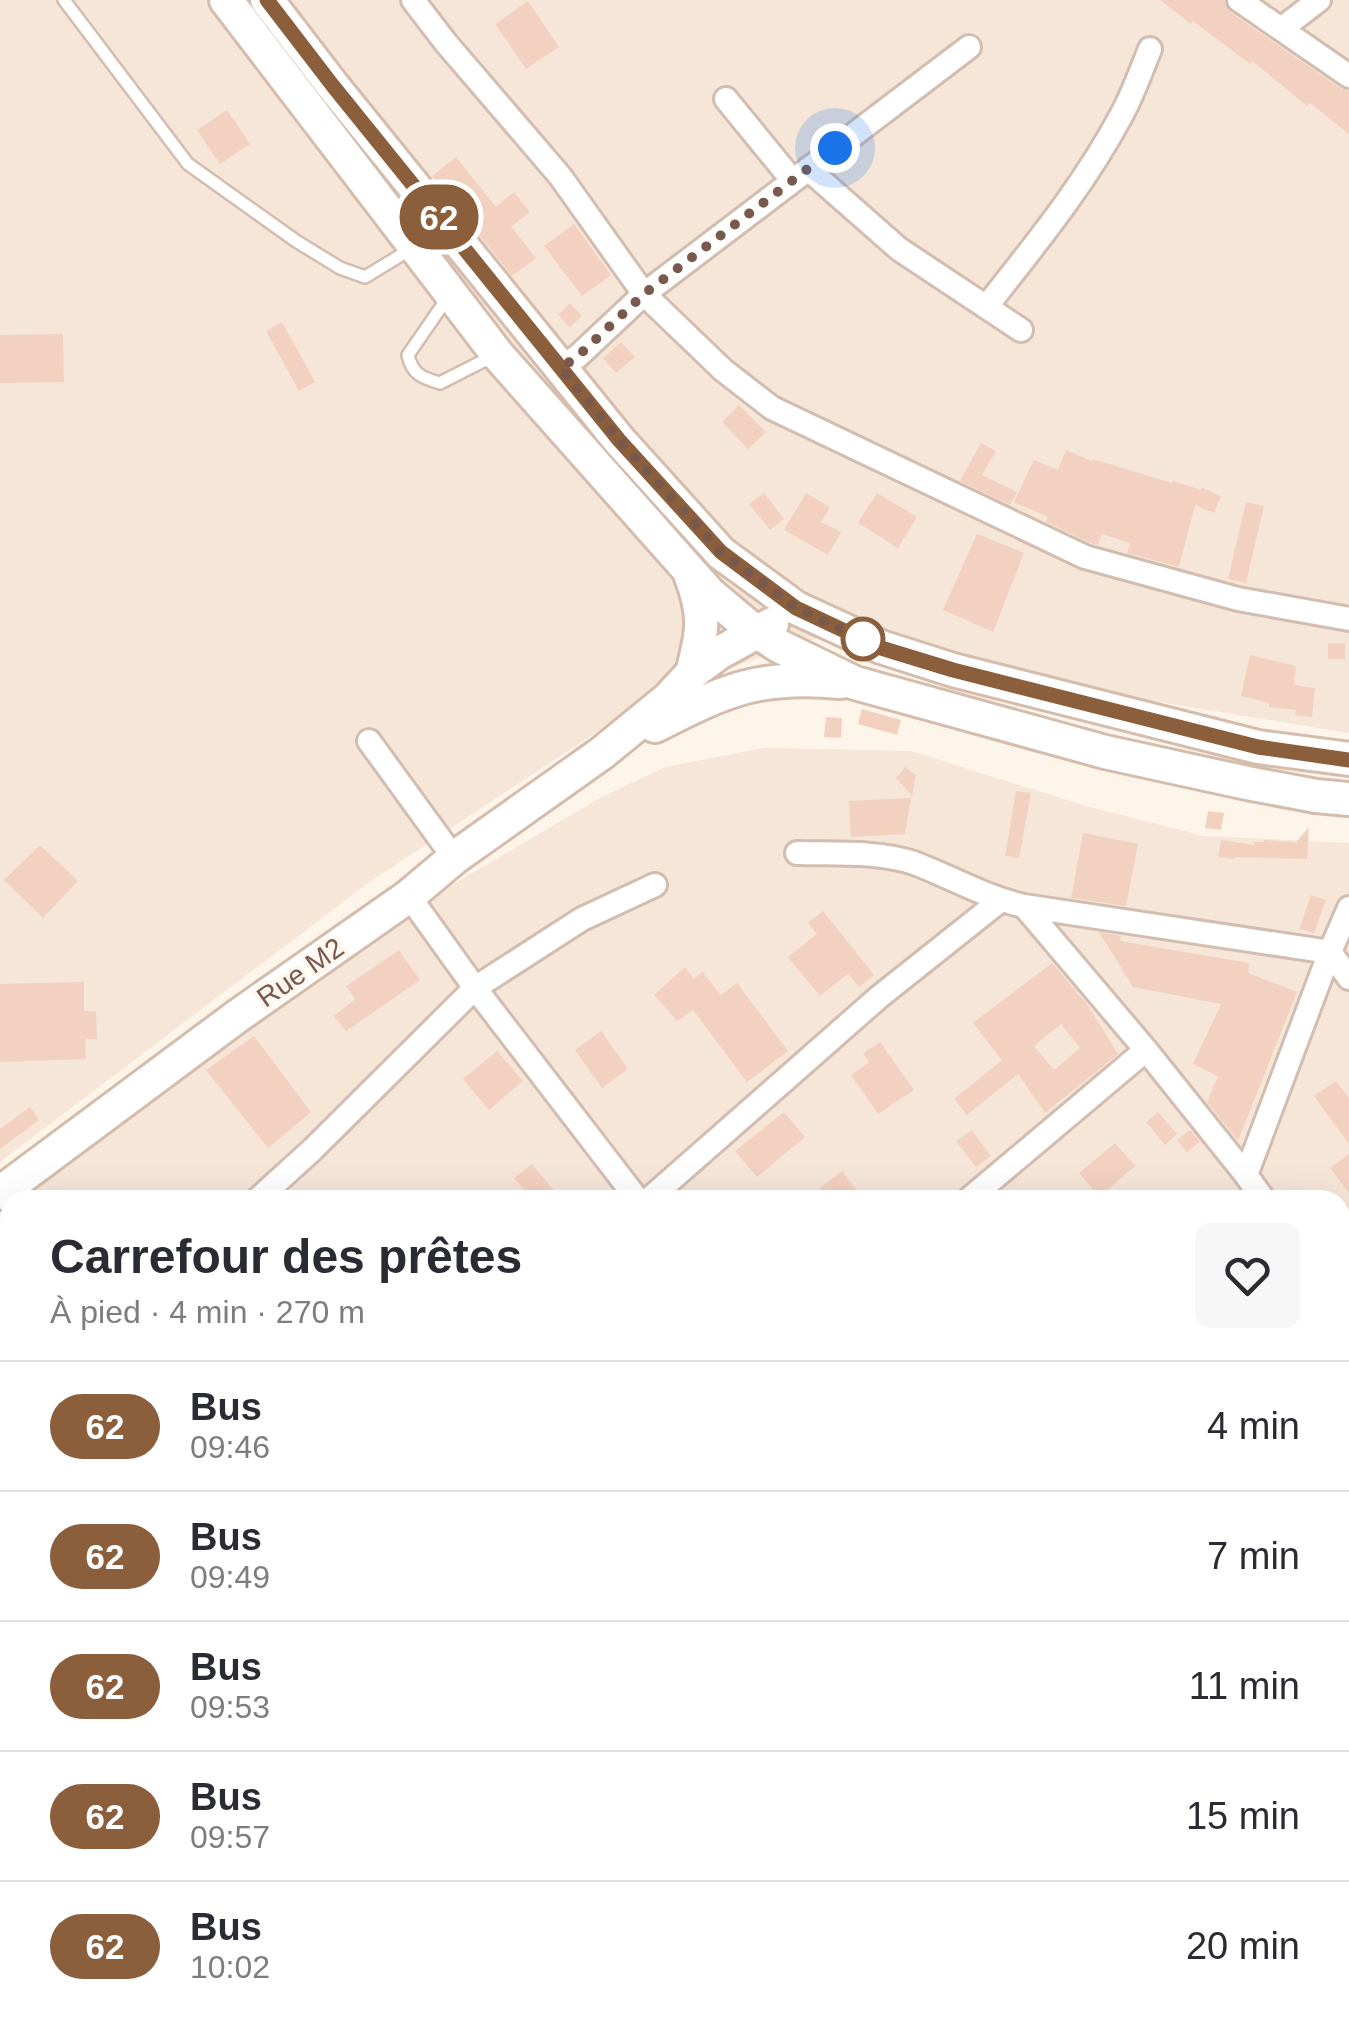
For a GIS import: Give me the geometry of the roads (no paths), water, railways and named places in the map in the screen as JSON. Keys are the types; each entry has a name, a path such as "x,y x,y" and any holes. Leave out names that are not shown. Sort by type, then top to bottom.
{"main road":[{"path":"226,0 496,354 710,594 769,640 856,684"},
{"path":"267,0 619,440 721,552 796,608 881,648 953,670 1258,747 1349,760"},
{"path":"688,570 703,623 692,673"},
{"name":"Rue M2","path":"602,753 705,700 748,684 769,640 796,608"},
{"name":"Rue M2","path":"4,1190 602,753 719,653 769,640"},
{"path":"748,684 780,680 856,684 1104,752 1316,796 1349,798"}],"street":[{"path":"414,0 560,176 644,294 723,370 772,408 1085,557 1238,599 1349,619"},
{"path":"1239,0 1348,74"},
{"path":"1281,29 1319,0"},
{"path":"561,368 644,294 969,47"},
{"path":"986,307 1056,220 1097,159 1124,111 1150,49"},
{"path":"726,99 801,175 898,249 1021,330"},
{"path":"369,741 454,858"},
{"path":"797,853 870,854 911,862 1012,903 1330,952 1349,978"},
{"path":"269,1190 475,988 582,918 655,885"},
{"path":"410,896 629,1190"},
{"path":"1012,903 1146,1050 1256,1190"},
{"path":"647,1190 879,997 1012,903"},
{"path":"1246,1175 1349,908"},
{"path":"980,1190 1146,1050"}],"lane":[{"path":"64,0 188,164 296,241 340,268 365,278 416,246"},
{"path":"450,294 408,355 410,367 425,379 440,383 496,354"}]}
